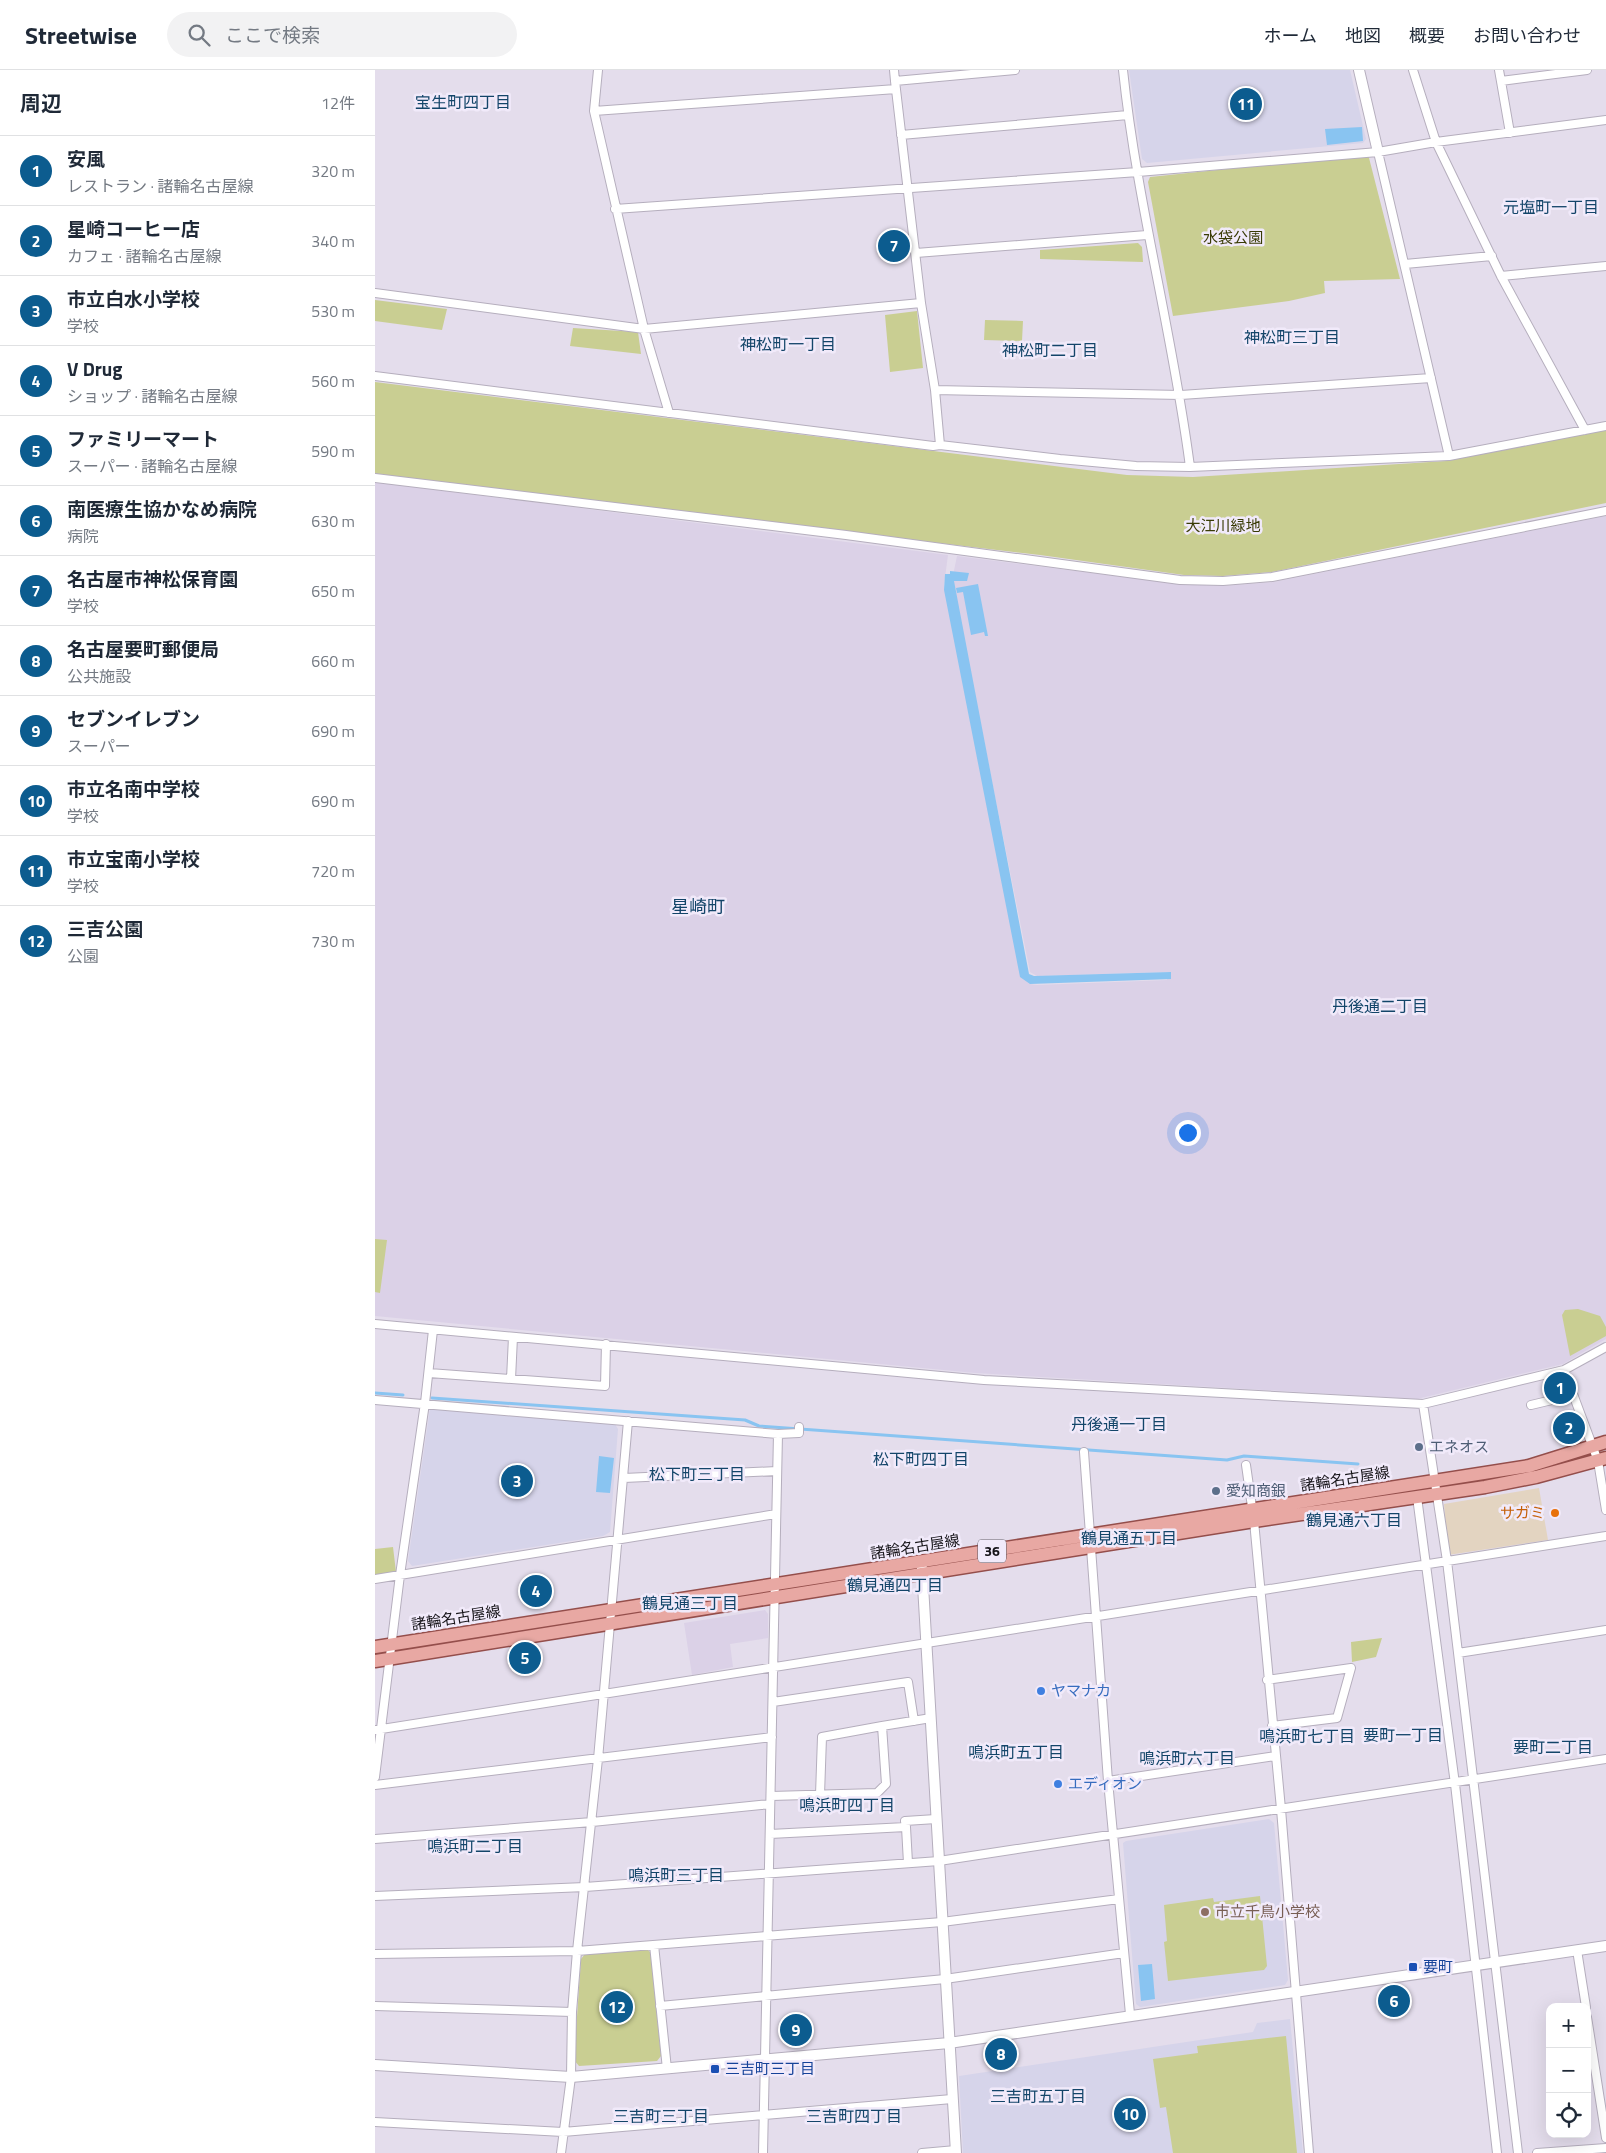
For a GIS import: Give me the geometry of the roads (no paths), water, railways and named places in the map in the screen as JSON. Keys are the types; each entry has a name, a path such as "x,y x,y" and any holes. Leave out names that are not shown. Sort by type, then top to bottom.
{"main road":[{"name":"諸輪名古屋線","path":"1253,1516 1417,1497 1437,1487 1529,1466 1606,1442"},
{"name":"諸輪名古屋線","path":"375,1661 775,1599 922,1569 1092,1541 1437,1487 1536,1478 1602,1459"},
{"name":"諸輪名古屋線","path":"375,1646 775,1586 922,1569"}],"street":[{"path":"598,70 594,111 644,329 669,413"},
{"path":"894,70 921,303 935,390 941,444"},
{"path":"594,111 896,85 1015,70"},
{"path":"1123,70 1127,115 1147,235 1181,396 1190,467"},
{"path":"1359,70 1449,456"},
{"path":"1413,70 1436,142 1501,276 1585,430"},
{"path":"1499,70 1511,133"},
{"path":"1501,80 1587,70"},
{"path":"901,134 1127,115"},
{"path":"615,209 1138,172 1378,152 1436,142 1606,120"},
{"path":"915,253 1147,235"},
{"path":"1405,264 1492,256"},
{"path":"1501,276 1606,266"},
{"path":"375,293 644,329 921,303"},
{"path":"375,376 933,446 941,444 1069,460 1190,467 1449,456 1606,426"},
{"path":"935,390 1181,396 1431,378"},
{"path":"375,478 1189,580 1223,581 1272,577 1606,511"},
{"path":"375,1324 984,1380 1423,1404 1564,1370 1606,1346"},
{"path":"375,1777 378,1729 391,1659 400,1575 425,1403 433,1330"},
{"path":"511,1379 513,1337"},
{"path":"429,1373 605,1386 606,1344"},
{"path":"1564,1370 1593,1446 1602,1459 1606,1510"},
{"path":"1531,1405 1573,1395"},
{"path":"375,1400 778,1434 799,1433 799,1429"},
{"path":"1423,1404 1447,1561 1518,2153"},
{"path":"561,2153 571,2077 572,2012 577,1951 592,1822 604,1693 609,1611 619,1541 628,1421"},
{"path":"763,2153 778,1434"},
{"path":"1085,1452 1098,1616 1108,1781 1115,1834 1130,2014"},
{"path":"1246,1465 1253,1516 1258,1591 1281,1809 1309,2153"},
{"path":"624,1478 777,1471"},
{"path":"1417,1497 1455,1784 1497,2153"},
{"path":"375,1578 619,1541 776,1514"},
{"path":"378,1729 1606,1536"},
{"path":"922,1569 956,2152 922,2153"},
{"path":"1458,1653 1606,1630"},
{"path":"1267,1680 1351,1668 1337,1718 1272,1726"},
{"path":"773,1702 908,1682 914,1721"},
{"path":"820,1795 823,1736 931,1718"},
{"path":"375,1839 592,1822 770,1800 877,1792 886,1784 882,1726"},
{"path":"375,1785 598,1759 772,1736"},
{"path":"1108,1781 1275,1756"},
{"path":"375,1896 585,1887 939,1861 1455,1784 1606,1759"},
{"path":"908,1863 905,1821 937,1819"},
{"path":"770,1834 906,1827"},
{"path":"375,1954 577,1951 942,1922 1119,1899"},
{"path":"654,1944 667,2068"},
{"path":"375,2065 571,2077 764,2060 949,2042 1130,2014 1295,1992 1606,1946"},
{"path":"1577,1950 1585,2003"},
{"path":"660,2006 945,1979 1124,1953"},
{"path":"375,2006 572,2012"},
{"path":"1591,2042 1606,2138"},
{"path":"375,2122 563,2132 952,2099"},
{"path":"1537,2153 1606,2148"}],"water":[{"path":"1362,127 1363,141 1327,145 1325,129"},
{"path":"950,571 969,573 967,581 954,581 1029,974 1034,976 1171,972 1171,979 1030,984 1020,977 944,590 945,574 950,574"},
{"path":"978,584 988,636 985,636 984,632 971,635 963,592 957,593 956,588"},
{"path":"599,1456 614,1458 610,1493 596,1492"},
{"path":"1152,1964 1155,1999 1141,2001 1138,1965"}],"waterway":[{"path":"375,1393 403,1395"},
{"path":"432,1398 745,1420 759,1426 1227,1460 1244,1456 1358,1464"}],"place":[{"name":"市立宝南小学校","path":"1246,104"},
{"name":"名古屋市神松保育園","path":"894,246"},
{"name":"安風","path":"1560,1388"},
{"name":"星崎コーヒー店","path":"1569,1428"},
{"name":"エネオス","path":"1419,1447"},
{"name":"市立白水小学校","path":"517,1481"},
{"name":"愛知商銀","path":"1216,1491"},
{"name":"サガミ","path":"1555,1513"},
{"name":"V Drug","path":"536,1591"},
{"name":"ファミリーマート","path":"525,1658"},
{"name":"ヤマナカ","path":"1041,1691"},
{"name":"エディオン","path":"1058,1784"},
{"name":"市立千鳥小学校","path":"1205,1912"},
{"name":"要町","path":"1413,1967"},
{"name":"南医療生協かなめ病院","path":"1394,2001"},
{"name":"三吉公園","path":"617,2007"},
{"name":"セブンイレブン","path":"796,2030"},
{"name":"名古屋要町郵便局","path":"1001,2054"},
{"name":"三吉町三丁目","path":"715,2069"},
{"name":"市立名南中学校","path":"1130,2114"}],"district":[{"name":"宝生町四丁目","path":"463,102"},
{"name":"元塩町一丁目","path":"1551,207"},
{"name":"神松町三丁目","path":"1292,337"},
{"name":"神松町一丁目","path":"788,344"},
{"name":"神松町二丁目","path":"1050,350"},
{"name":"星崎町","path":"698,907"},
{"name":"丹後通二丁目","path":"1380,1006"},
{"name":"丹後通一丁目","path":"1119,1424"},
{"name":"松下町四丁目","path":"921,1459"},
{"name":"松下町三丁目","path":"697,1474"},
{"name":"鶴見通六丁目","path":"1354,1520"},
{"name":"鶴見通五丁目","path":"1129,1538"},
{"name":"鶴見通四丁目","path":"895,1585"},
{"name":"鶴見通三丁目","path":"690,1603"},
{"name":"要町一丁目","path":"1403,1735"},
{"name":"鳴浜町七丁目","path":"1307,1736"},
{"name":"要町二丁目","path":"1553,1747"},
{"name":"鳴浜町五丁目","path":"1016,1752"},
{"name":"鳴浜町六丁目","path":"1187,1758"},
{"name":"鳴浜町四丁目","path":"847,1805"},
{"name":"鳴浜町二丁目","path":"475,1846"},
{"name":"鳴浜町三丁目","path":"676,1875"},
{"name":"三吉町五丁目","path":"1038,2096"},
{"name":"三吉町三丁目","path":"661,2116"},
{"name":"三吉町四丁目","path":"854,2116"}],"park label":[{"name":"水袋公園","path":"1233,238"},
{"name":"大江川緑地","path":"1223,526"}]}
